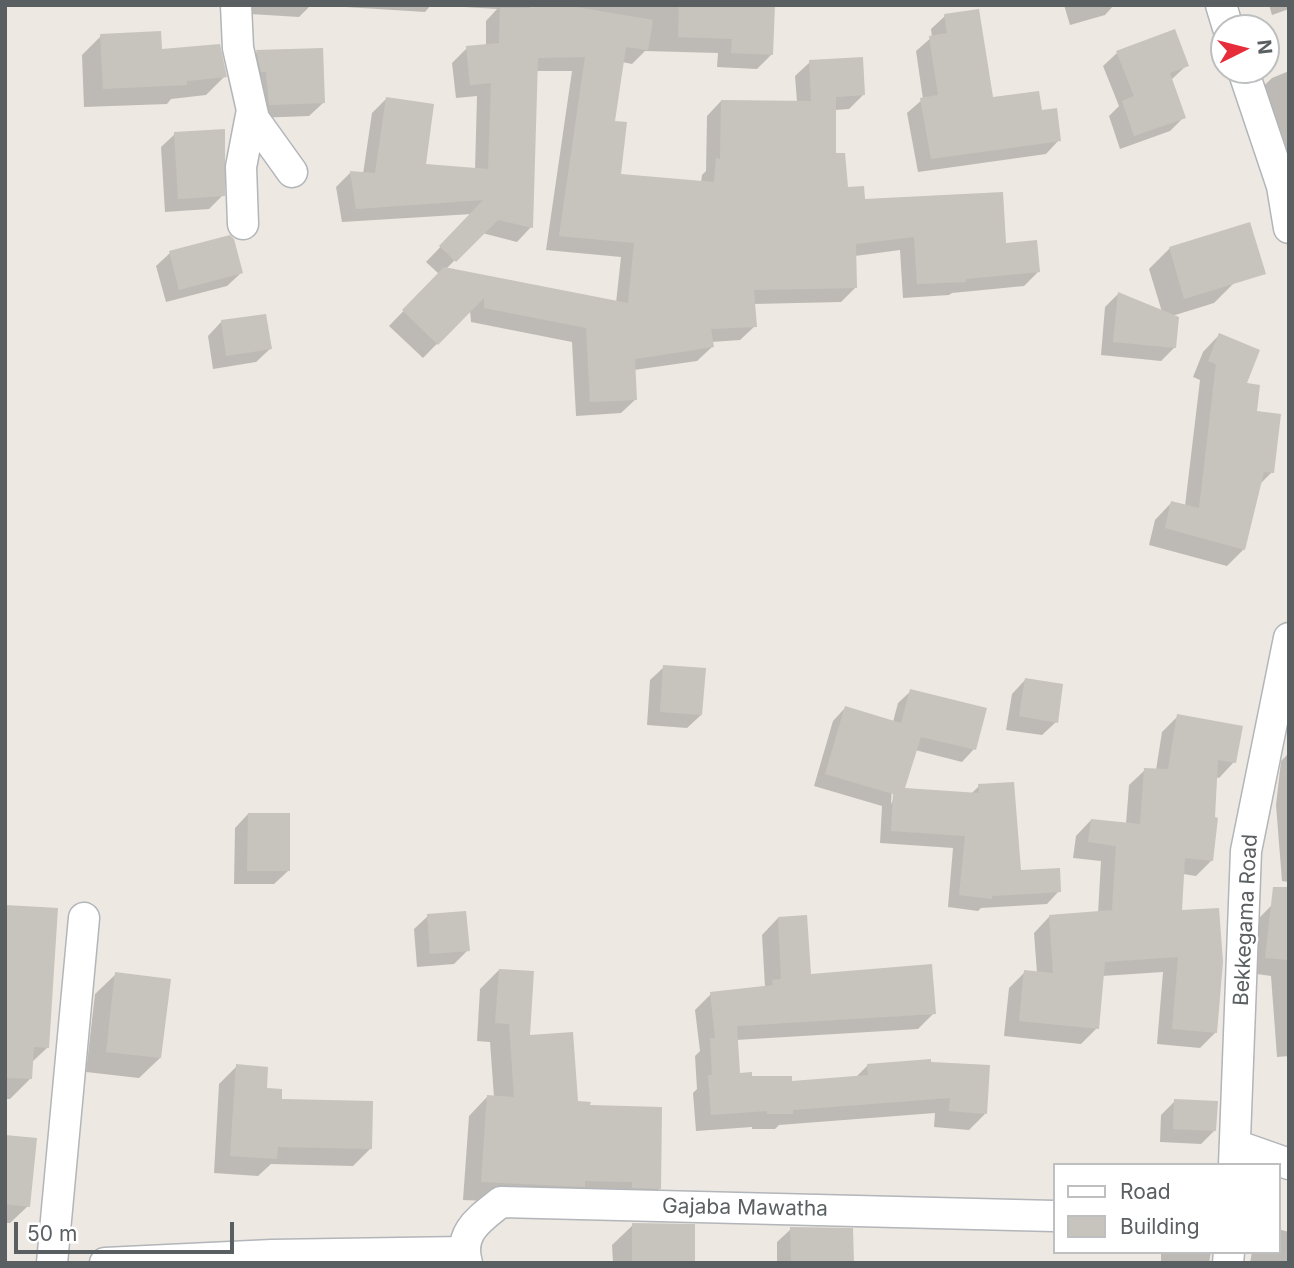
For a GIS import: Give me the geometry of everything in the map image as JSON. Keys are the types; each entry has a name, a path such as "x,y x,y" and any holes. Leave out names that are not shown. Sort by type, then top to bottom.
{"street":[{"path":"236,5 238,48 254,119 292,172"},
{"path":"1247,84 1282,186 1289,228"},
{"path":"243,224 241,167 252,110"},
{"name":"Bekkegama Road","path":"1235,1155 1246,851 1289,638"},
{"path":"52,1263 84,918"},
{"path":"1235,1155 1289,1164"},
{"name":"Gajaba Mawatha","path":"105,1263 272,1255 465,1257 471,1225 501,1202 1052,1216"}],"building":[{"path":"530,5 564,5 653,20 648,50 626,47 615,121 627,122 621,174 714,182 716,158 720,159 721,100 811,101 809,60 863,57 865,95 836,97 836,153 845,153 848,187 864,186 865,199 1003,192 1006,243 1037,240 1040,272 966,279 966,282 917,284 914,237 856,244 857,288 754,290 757,327 711,329 714,347 635,359 637,400 590,402 586,328 484,308 484,298 438,345 402,310 444,267 628,303 634,243 559,236 585,57 538,58 533,228 498,220 456,262 439,246 483,200 356,209 350,171 375,173 386,97 434,104 426,164 488,169 491,83 470,85 466,46 499,43 500,8 530,8"},
{"path":"679,5 775,5 773,55 731,53 732,39 678,37"},
{"path":"979,9 993,97 1039,91 1042,110 1057,108 1061,141 931,159 920,98 938,95 929,36 947,33 944,14"},
{"path":"1175,29 1189,66 1170,73 1186,118 1134,136 1122,101 1134,96 1116,51"},
{"path":"161,31 162,49 220,44 227,77 187,81 187,85 103,89 100,34"},
{"path":"323,48 325,103 269,105 266,72 261,72 256,50"},
{"path":"225,129 225,196 178,199 174,132"},
{"path":"1250,222 1266,274 1184,299 1169,247"},
{"path":"230,235 234,239 243,273 179,290 169,251"},
{"path":"1118,292 1179,317 1176,348 1113,342"},
{"path":"266,314 272,349 226,356 221,320"},
{"path":"1219,333 1260,350 1247,383 1260,385 1257,411 1281,414 1274,473 1264,472 1245,550 1165,528 1171,501 1199,508 1216,364 1208,361"},
{"path":"663,665 706,668 702,715 660,712"},
{"path":"1025,678 1063,684 1058,723 1019,716"},
{"path":"910,689 987,708 976,750 921,737 905,788 979,793 978,784 1014,782 1021,870 1060,868 1061,892 992,896 992,899 959,895 965,836 891,831 893,794 825,774 845,706 901,723"},
{"path":"1177,714 1243,726 1236,763 1218,760 1215,817 1218,818 1213,861 1185,858 1182,910 1219,908 1223,962 1217,1033 1172,1029 1178,957 1105,962 1099,1029 1019,1021 1024,970 1053,973 1049,915 1112,910 1116,846 1088,842 1091,819 1140,824 1144,768 1168,769"},
{"path":"248,813 290,813 290,871 247,871"},
{"path":"1273,887 1289,887 1289,960 1265,958"},
{"path":"5,905 58,908 49,1048 34,1047 32,1079 5,1078"},
{"path":"466,911 470,951 430,954 427,914"},
{"path":"807,915 811,974 932,964 936,1014 737,1026 740,1073 752,1072 752,1076 792,1076 792,1081 868,1075 867,1064 931,1059 931,1062 990,1065 987,1114 949,1111 950,1098 793,1110 793,1114 767,1114 767,1111 711,1115 708,1075 712,1075 710,1038 715,1038 710,992 773,985 772,980 781,979 778,917"},
{"path":"499,969 534,971 530,1035 573,1032 578,1101 591,1102 590,1105 662,1107 661,1189 632,1188 632,1182 585,1181 585,1187 481,1182 487,1095 514,1097 509,1024 495,1023"},
{"path":"115,972 171,979 161,1058 106,1052"},
{"path":"236,1064 268,1067 267,1088 282,1089 282,1099 373,1101 372,1149 278,1147 277,1159 230,1156"},
{"path":"1174,1099 1218,1101 1216,1131 1173,1129"},
{"path":"5,1135 37,1138 30,1207 5,1204"},
{"path":"632,1223 695,1224 695,1263 632,1263"},
{"path":"790,1227 853,1228 854,1263 791,1263"}]}
